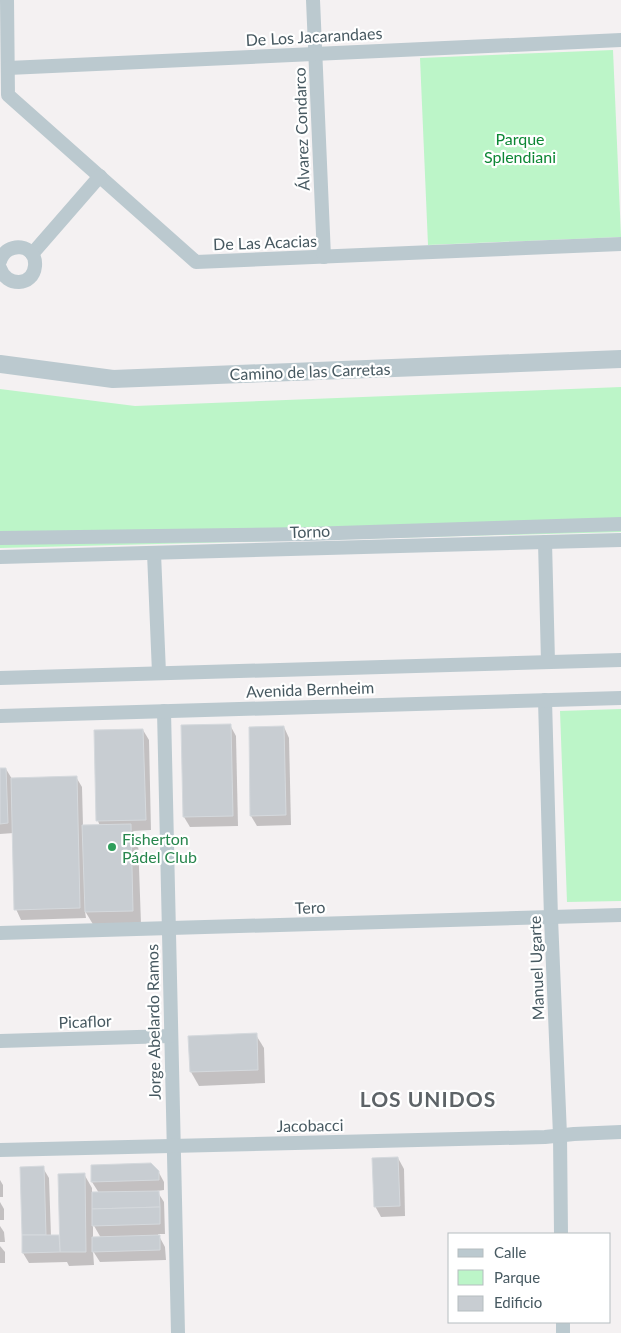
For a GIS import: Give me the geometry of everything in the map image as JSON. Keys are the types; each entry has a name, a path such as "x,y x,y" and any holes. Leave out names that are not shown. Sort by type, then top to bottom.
{"street":[{"name":"De Las Acacias","path":"6,0 8,95 196,262 621,244"},
{"name":"Álvarez Condarco","path":"313,0 324,257"},
{"name":"De Los Jacarandaes","path":"8,68 621,40"},
{"path":"32,254 100,176"},
{"path":"0,261 10,248 22,247 32,254 36,265 27,279 16,282 10,281 0,268"},
{"name":"Camino de las Carretas","path":"0,364 113,379 621,359"},
{"path":"0,538 307,534 621,524"},
{"name":"Torno","path":"0,557 621,540"},
{"path":"545,542 548,662"},
{"path":"154,553 159,674"},
{"path":"0,678 621,660"},
{"name":"Avenida Bernheim","path":"0,716 621,698"},
{"name":"Manuel Ugarte","path":"546,700 551,918 560,1135 561,1233"},
{"name":"Jorge Abelardo Ramos","path":"164,711 178,1333"},
{"name":"Tero","path":"0,933 621,915"},
{"name":"Picaflor","path":"0,1042 171,1036"},
{"name":"Jacobacci","path":"0,1150 545,1137 621,1132"}],"green space":[{"name":"Parque Splendiani","path":"613,50 621,237 428,245 420,58"},
{"path":"621,387 621,532 0,548 0,389 135,406"},
{"path":"621,709 621,901 567,902 560,711"}],"building":[{"path":"231,724 233,816 183,817 181,725"},
{"path":"284,726 286,815 250,816 249,727"},
{"path":"143,729 146,820 96,821 94,730"},
{"path":"0,768 6,768 8,823 0,824"},
{"path":"77,776 80,908 14,910 11,778"},
{"path":"131,824 133,911 85,912 82,825"},
{"path":"257,1033 258,1070 190,1072 188,1036"},
{"path":"398,1157 400,1206 374,1207 372,1158"},
{"path":"151,1163 159,1171 159,1180 91,1182 91,1165"},
{"path":"44,1166 46,1235 22,1235 20,1167"},
{"path":"85,1173 86,1252 60,1252 58,1174"},
{"path":"159,1191 160,1207 92,1209 92,1192"},
{"path":"160,1207 160,1224 92,1226 92,1209"},
{"path":"22,1235 59,1235 60,1252 22,1253"},
{"path":"160,1235 160,1250 92,1252 92,1237"}],"place":[{"name":"Fisherton Pádel Club","path":"112,847"}],"district":[{"name":"LOS UNIDOS","path":"428,1098"}]}
